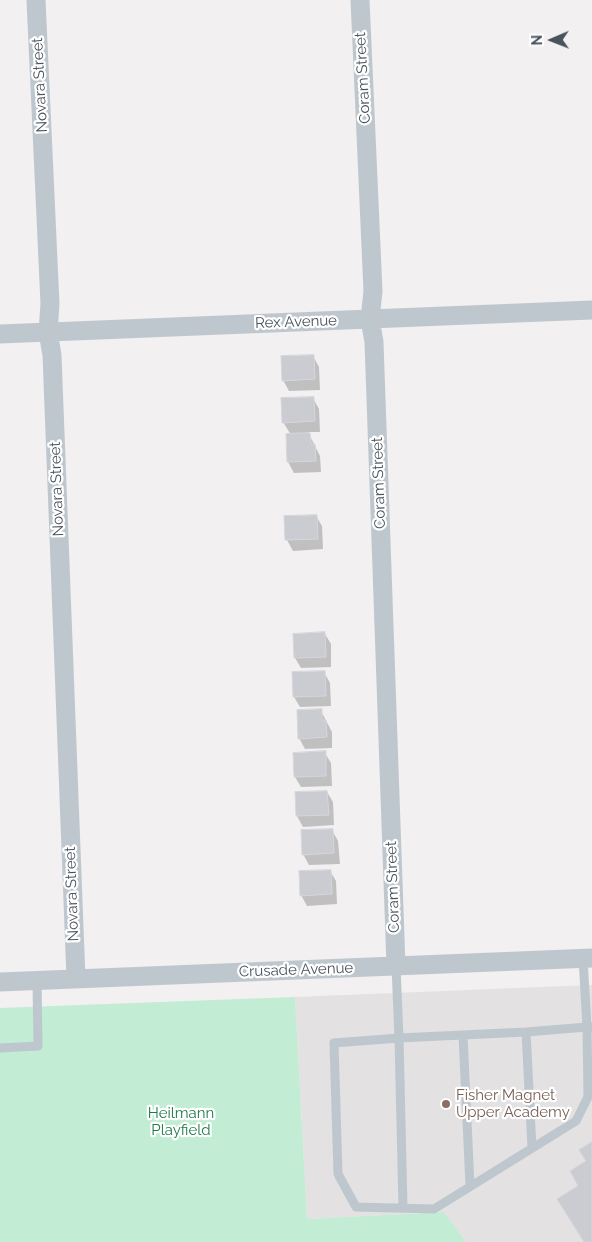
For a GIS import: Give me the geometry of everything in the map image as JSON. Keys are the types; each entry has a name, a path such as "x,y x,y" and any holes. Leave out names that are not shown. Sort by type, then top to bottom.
{"street":[{"name":"Novara Street","path":"36,0 50,304 48,332 52,355 76,979"},
{"name":"Coram Street","path":"360,0 373,291 370,319 374,342 396,966"},
{"name":"Rex Avenue","path":"0,334 592,310"},
{"name":"Crusade Avenue","path":"0,982 588,958"}],"lane":[{"path":"588,958 590,1027 588,1097 576,1121 434,1208 356,1207 338,1174 334,1043 590,1027"},
{"path":"396,966 403,1208"},
{"path":"0,1048 38,1046 37,981"},
{"path":"526,1032 532,1148"},
{"path":"463,1035 470,1186"}],"shaded area":[{"name":"Fisher Magnet Upper Academy","path":"592,985 592,1242 466,1242 444,1212 307,1219 295,997"}],"green space":[{"name":"Heilmann Playfield","path":"295,997 307,1219 444,1212 466,1242 0,1242 0,1008"}],"building":[{"path":"314,355 315,379 282,381 281,356"},
{"path":"314,397 315,421 282,423 281,398"},
{"path":"310,433 311,444 315,444 316,461 287,462 286,434"},
{"path":"317,515 318,539 285,540 284,516"},
{"path":"325,632 326,657 294,658 293,634"},
{"path":"325,671 326,696 293,697 292,672"},
{"path":"322,709 322,720 326,720 327,737 298,739 297,710"},
{"path":"326,751 326,776 294,777 293,753"},
{"path":"327,791 329,815 296,816 295,792"},
{"path":"333,829 334,853 302,855 301,830"},
{"path":"331,870 332,894 300,896 299,871"},
{"path":"592,1142 592,1242 584,1242 557,1199 578,1186 570,1171 586,1161 579,1150"}],"place":[{"name":"Fisher Magnet Upper Academy","path":"446,1104"}]}
